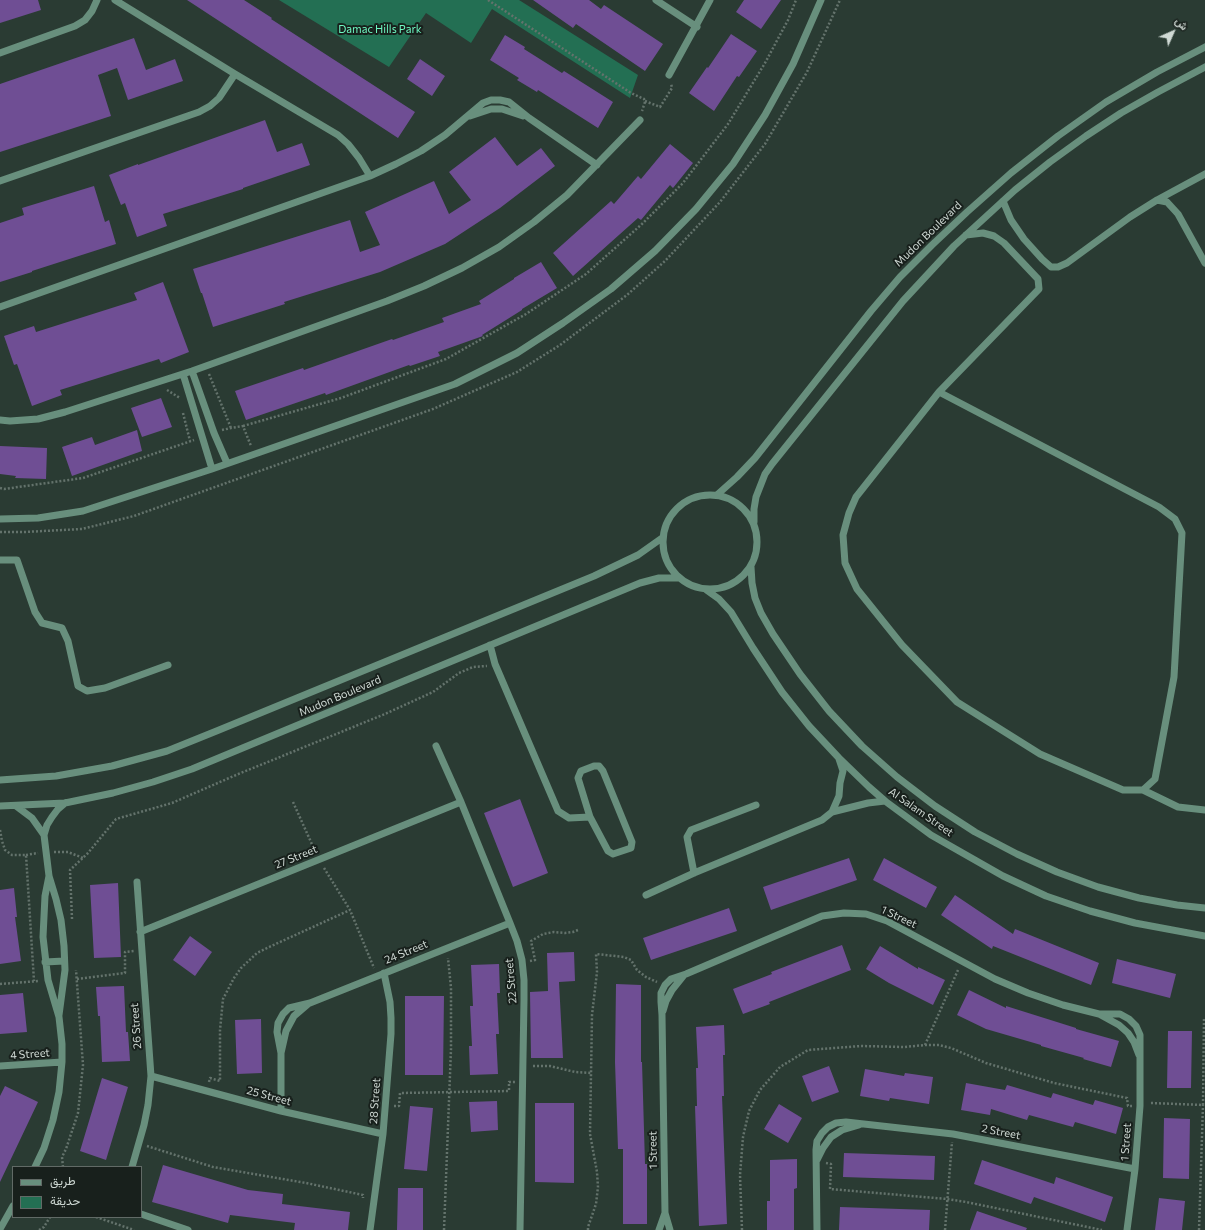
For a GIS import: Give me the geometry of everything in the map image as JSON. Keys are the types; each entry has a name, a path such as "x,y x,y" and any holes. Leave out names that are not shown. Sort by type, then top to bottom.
{"street":[{"path":"0,53 75,26 85,20 98,0"},
{"path":"115,0 338,135 348,144 370,176"},
{"path":"656,0 697,27"},
{"path":"669,75 697,27 710,0"},
{"path":"0,519 38,518 83,511 212,469 455,384 517,352 563,323 611,289 655,251 696,209 733,164 765,115 793,64 820,0"},
{"name":"Mudon Boulevard","path":"718,494 755,458 900,277 967,212 1011,173 1058,136 1113,99 1157,72 1205,47"},
{"path":"754,522 745,509 733,499 718,494 702,494 687,500 675,509 666,522 662,538 664,553 670,567 680,578 691,586 705,589 723,588 739,580 751,567 757,552 758,537 754,522 754,509 756,497 764,474 902,301 966,235 1003,201 1050,162 1086,136 1152,95 1205,67"},
{"path":"0,180 199,112 210,106 219,98 235,74"},
{"path":"0,307 370,176 421,151 445,135 483,103 491,100 509,102 529,118 597,165"},
{"path":"0,420 10,421 38,419 58,414 192,371 387,301 424,286 462,268 499,247 534,222 567,195 640,120"},
{"path":"1003,201 1011,220 1024,239 1042,259 1051,267 1055,268 1067,263 1130,217 1205,174"},
{"path":"1158,200 1167,202 1178,214 1205,263"},
{"path":"966,235 982,234 994,236 1004,243 1038,279 1039,289 939,392 856,497 848,513 843,535 845,563 857,589 902,645 957,702 1040,754 1123,790 1143,790 1178,807 1205,810"},
{"path":"192,371 214,433 227,463"},
{"path":"183,374 212,469"},
{"path":"939,392 1159,507 1175,519 1182,533 1174,677 1155,779 1143,790"},
{"name":"Mudon Boulevard","path":"0,780 56,776 105,768 167,751 246,720 600,573 638,555 662,538"},
{"path":"0,560 17,560 35,612 42,624 62,628 68,641 78,686 87,691 105,688 168,665"},
{"name":"Al Salam Street","path":"751,567 755,598 761,613 773,634 800,674 829,711 862,746 935,806 975,832 1017,854 1057,872 1098,887 1139,898 1177,905 1205,908"},
{"name":"Mudon Boulevard","path":"0,806 65,803 113,793 192,769 649,580 659,578 680,578"},
{"name":"Al Salam Street","path":"705,589 719,599 731,612 782,692 809,726 869,787 885,801 931,835 1003,876 1046,896 1090,911 1135,923 1205,936"},
{"path":"490,645 495,664 537,758 558,811 569,818 590,817"},
{"name":"22 Street","path":"436,746 461,802 510,923 517,941 522,962 524,980 524,1066 520,1230"},
{"path":"832,812 839,796 843,771 839,758"},
{"path":"594,766 599,766 603,771 632,842 631,848 613,854 608,851 590,817 578,778 581,771 594,766"},
{"path":"646,895 694,872 822,820 832,812 868,803 885,801"},
{"name":"27 Street","path":"140,932 461,802"},
{"path":"59,1017 63,994 64,946 61,920 48,876 44,835 47,825 52,817 65,803"},
{"path":"694,872 687,837 692,830 756,805"},
{"path":"16,806 32,818 44,835"},
{"path":"35,1166 44,1148 53,1120 59,1092 62,1062 59,1017 48,980 43,937 45,896 48,876"},
{"name":"26 Street","path":"132,1166 148,1105 151,1076 137,882"},
{"name":"1 Street","path":"665,1213 661,993 665,985 671,979 822,916 844,913 866,914 888,921 995,979 1028,993 1063,1005 1099,1014 1120,1014 1129,1018 1136,1026 1140,1035 1140,1106 1135,1169 1127,1230"},
{"name":"24 Street","path":"281,1111 281,1053 277,1032 278,1023 283,1014 290,1008 310,1003 510,923"},
{"path":"1197,935 1205,942"},
{"path":"45,962 64,960"},
{"name":"28 Street","path":"370,1230 386,1106 391,1018 390,1002 381,974"},
{"name":"1 Street","path":"662,1015 669,995 676,984 686,974"},
{"name":"24 Street","path":"281,1053 289,1023 294,1016 310,1003"},
{"name":"1 Street","path":"1099,1014 1119,1025 1128,1033 1134,1042 1139,1055"},
{"name":"4 Street","path":"0,1066 62,1062"},
{"name":"25 Street","path":"151,1076 281,1111 383,1134"},
{"name":"2 Street","path":"816,1162 823,1148 831,1138 842,1130 861,1125 953,1134 1135,1169"},
{"path":"816,1162 817,1230"},
{"path":"0,1229 12,1208"},
{"path":"659,1230 665,1213"},
{"path":"665,1213 670,1230"},
{"path":"142,1214 188,1230"}],"path":[{"path":"488,0 631,93 660,107 672,88 669,75"},
{"path":"214,433 341,398 446,359 526,314 586,274 642,224 683,183 728,124 765,63 788,20 796,0"},
{"path":"0,532 82,529 134,516 433,409 518,372 560,345 627,295 665,261 720,202 765,144 807,72 840,0"},
{"path":"640,120 645,101"},
{"path":"206,366 231,428"},
{"path":"157,382 180,398"},
{"path":"183,413 190,442"},
{"path":"243,426 261,471"},
{"path":"0,488 4,489 83,478 202,437"},
{"path":"72,924 70,870 88,853 116,819 172,803 412,702 433,692 459,673 473,668 495,664"},
{"path":"293,802 319,860 350,910 381,974"},
{"path":"0,830 5,850 12,855 26,855 34,981"},
{"path":"207,1091 210,1078 220,1081 220,1030 223,999 231,983 242,968 253,957 267,948 350,910"},
{"path":"522,962 535,960 531,941 543,934 554,932 573,932 578,930"},
{"path":"444,1230 451,1049 451,988 447,948"},
{"path":"77,979 125,974 125,952 142,951"},
{"path":"588,1230 596,1204 598,1187 597,1172 590,1134 592,1015 597,972 596,954 624,957 631,960 637,970 646,977 665,985"},
{"path":"925,1045 962,962"},
{"path":"63,1166 62,1157 78,1113 83,1065 76,963"},
{"path":"0,984 48,980"},
{"path":"1199,1230 1205,1019"},
{"path":"742,1230 740,1175 744,1137 749,1111 760,1090 780,1067 808,1050 861,1046 904,1047 939,1045 951,1048 986,1063 1054,1083 1128,1098 1128,1106 1150,1108 1151,1103 1203,1105"},
{"path":"524,1066 550,1066 575,1072 591,1073"},
{"path":"386,1106 399,1106 400,1093 509,1091 509,1082 523,1083"},
{"path":"945,1230 953,1134"},
{"path":"139,1144 213,1167 306,1183 363,1195 362,1206 373,1208"},
{"path":"816,1162 831,1164 830,1189 947,1199 1102,1230"},
{"path":"39,1230 44,1227 49,1218"},
{"path":"99,1218 134,1230"}],"green space":[{"name":"Damac Hills Park","path":"279,0 519,0 638,75 630,98 492,9 471,43 426,13 389,67"}],"building":[{"path":"0,0 38,0 41,10 0,23"},
{"path":"187,0 244,0 415,112 398,138"},
{"path":"533,0 589,0 601,9 604,5 663,44 645,71 576,24 573,28"},
{"path":"744,0 781,0 761,29 736,12"},
{"path":"731,34 757,51 739,77 737,76 714,111 689,93"},
{"path":"505,35 562,73 564,71 613,102 598,128 538,90 537,92 517,80 519,78 490,60"},
{"path":"134,38 146,70 175,59 183,81 128,100 117,68 98,75 111,116 0,152 0,84"},
{"path":"420,59 445,76 432,96 407,79"},
{"path":"265,120 277,152 302,143 310,165 243,189 163,214 167,226 137,237 125,203 121,205 109,175"},
{"path":"495,137 517,166 541,148 555,166 500,208 445,244 380,272 284,302 285,304 213,327 193,269 350,220 360,252 380,245 365,212 434,181 449,214 471,200 449,172"},
{"path":"670,144 693,163 673,188 670,185 641,220 638,218 573,276 553,253 611,201 614,204 638,176 641,179"},
{"path":"94,186 105,222 109,220 116,244 0,282 0,223 24,215 22,208"},
{"path":"541,262 557,288 522,309 482,335 483,336 438,352 440,356 410,366 409,365 326,395 325,393 246,420 235,391 303,368 304,370 444,322 442,318 481,304 479,301"},
{"path":"163,282 189,352 161,363 159,359 60,390 62,395 32,406 17,364 14,365 4,336 34,326 36,332 137,300 134,293"},
{"path":"161,398 172,427 142,437 131,408"},
{"path":"137,430 142,451 72,476 62,447 92,437 95,445"},
{"path":"0,446 47,448 46,479 15,478 16,476 0,474"},
{"path":"520,799 548,873 513,887 484,813"},
{"path":"849,858 857,880 771,910 763,887"},
{"path":"884,858 937,887 926,908 873,880"},
{"path":"118,883 121,957 94,958 90,885"},
{"path":"14,888 17,917 15,917 21,961 0,964 0,890"},
{"path":"955,895 1013,934 1015,929 1099,963 1091,985 993,946 992,949 941,915"},
{"path":"729,908 737,931 651,960 643,938"},
{"path":"190,936 212,952 195,976 173,960"},
{"path":"842,945 851,970 769,1002 770,1004 743,1014 733,989 772,974 771,972"},
{"path":"880,946 918,969 918,967 945,980 933,1005 889,983 866,969"},
{"path":"574,952 575,981 559,982 563,1058 531,1058 530,992 548,991 547,953"},
{"path":"1117,959 1176,974 1170,998 1112,983"},
{"path":"499,964 500,993 497,993 499,1034 496,1034 498,1074 470,1075 469,1046 472,1046 470,1006 473,1006 471,965"},
{"path":"616,984 641,985 641,1062 645,1164 647,1164 647,1224 623,1224 623,1149 618,1149 615,1062"},
{"path":"124,986 126,1032 128,1032 130,1061 102,1062 100,1016 98,1016 96,987"},
{"path":"969,990 1006,1008 1006,1006 1076,1029 1119,1041 1111,1067 986,1029 957,1015"},
{"path":"23,993 27,1032 0,1034 0,995"},
{"path":"405,996 444,996 443,1075 405,1075"},
{"path":"261,1019 262,1073 237,1074 235,1020"},
{"path":"724,1025 724,1096 722,1096 727,1224 699,1226 695,1106 697,1106 696,1068 698,1068 696,1027"},
{"path":"1168,1031 1192,1031 1191,1088 1167,1088"},
{"path":"829,1066 839,1092 812,1102 802,1076"},
{"path":"865,1069 904,1076 905,1073 933,1077 929,1104 890,1098 889,1101 860,1096"},
{"path":"102,1078 128,1087 106,1160 80,1151"},
{"path":"966,1083 1005,1090 1007,1085 1051,1098 1053,1093 1093,1105 1095,1100 1123,1108 1116,1134 1075,1122 1073,1127 1029,1115 1027,1120 991,1109 990,1115 961,1110"},
{"path":"5,1086 38,1102 0,1182 0,1096"},
{"path":"497,1101 498,1130 471,1132 469,1102"},
{"path":"535,1103 574,1103 574,1183 535,1182"},
{"path":"779,1104 802,1118 788,1143 764,1129"},
{"path":"410,1106 433,1108 427,1171 404,1169"},
{"path":"1164,1118 1190,1119 1189,1179 1163,1178"},
{"path":"844,1153 935,1156 934,1180 843,1177"},
{"path":"797,1159 797,1188 794,1189 794,1230 767,1230 767,1201 770,1201 770,1160"},
{"path":"982,1160 1054,1184 1056,1177 1113,1197 1105,1222 1034,1197 1031,1204 974,1184"},
{"path":"163,1165 248,1190 283,1194 282,1204 350,1212 348,1230 294,1230 295,1223 230,1215 228,1223 152,1202"},
{"path":"398,1188 423,1188 423,1230 397,1230"},
{"path":"1159,1198 1185,1201 1182,1230 1155,1230"},
{"path":"840,1207 930,1210 929,1230 839,1230"},
{"path":"977,1211 1027,1228 1026,1230 970,1230"}]}
